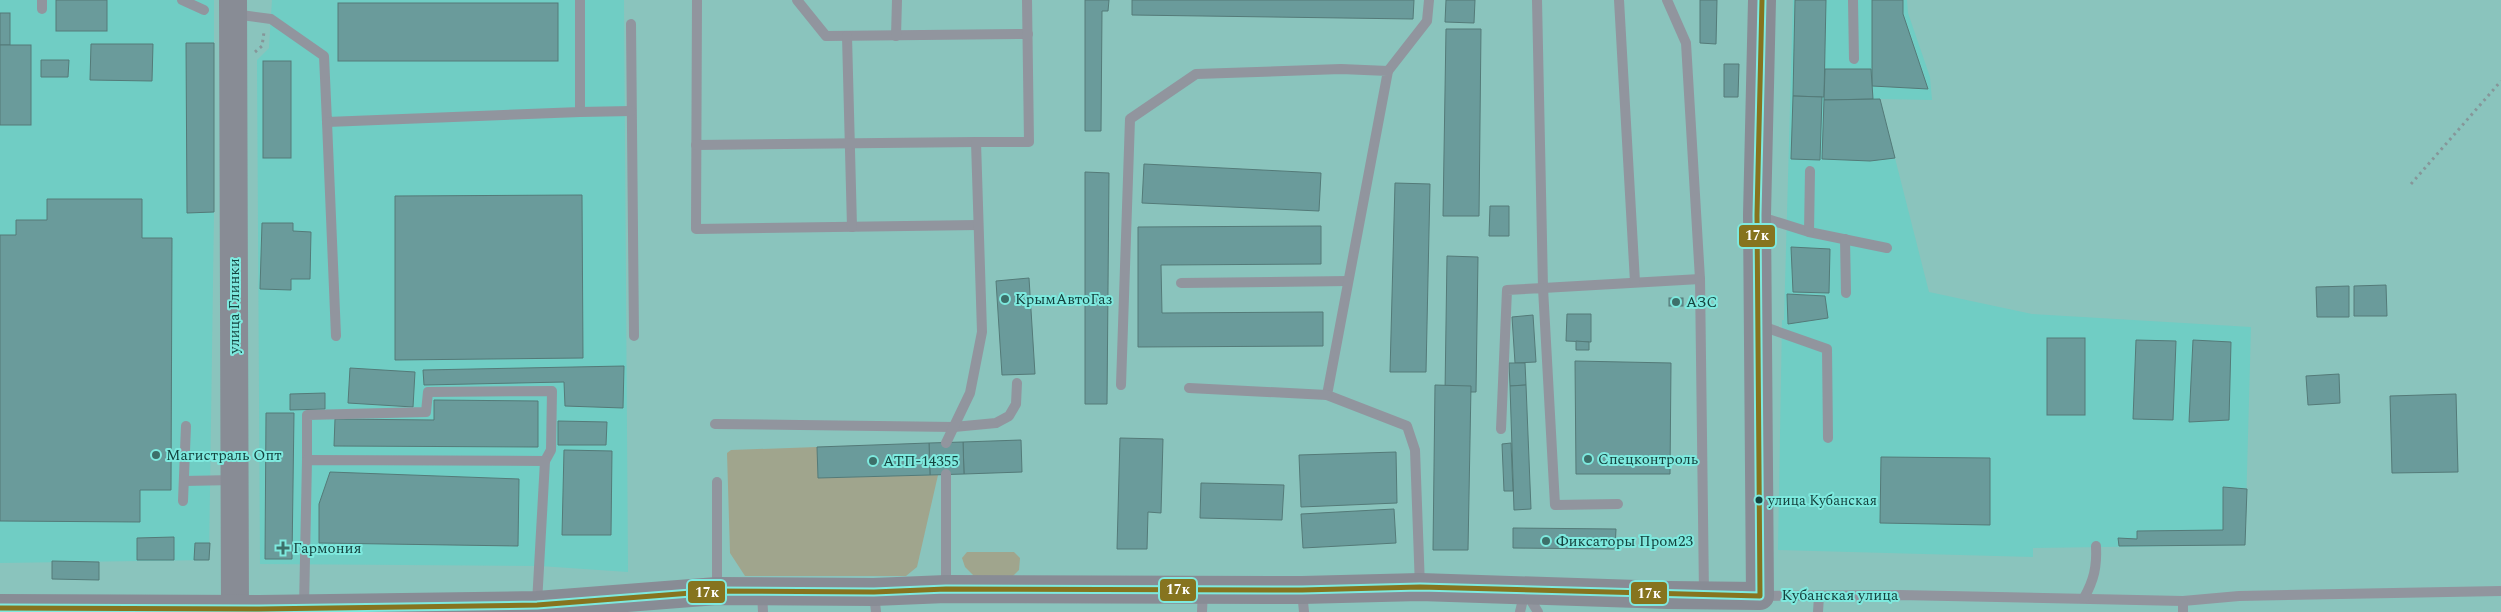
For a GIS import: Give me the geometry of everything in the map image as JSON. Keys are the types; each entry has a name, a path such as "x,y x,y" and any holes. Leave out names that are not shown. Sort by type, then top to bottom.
{"main road":[{"path":"1760,596 1757,215 1762,0"},
{"name":"улица Глинки","path":"233,7 235,610"},
{"name":"Кубанская улица","path":"0,608 470,609 717,591 762,602 875,602 946,588 1202,601 1303,601 1420,587 1528,605 1668,599 1704,594 1760,596"}],"lane":[{"path":"182,0 204,10"},
{"path":"580,0 580,112"},
{"path":"697,0 696,228 978,225"},
{"path":"797,0 826,36 1028,34"},
{"path":"896,36 897,0"},
{"path":"696,145 1029,142 1027,0"},
{"path":"1327,395 1388,71 1427,21 1429,0"},
{"path":"1537,0 1543,288 1555,505 1618,504"},
{"path":"1619,0 1636,282"},
{"path":"1666,0 1686,43 1700,280 1704,594"},
{"path":"1853,0 1854,58"},
{"path":"233,7 271,19 324,56 336,336"},
{"path":"631,24 634,336"},
{"path":"847,36 852,227"},
{"path":"1121,386 1130,119 1196,74 1341,69 1388,71"},
{"path":"327,122 631,111"},
{"path":"946,443 970,393 982,332 976,142"},
{"path":"1808,232 1810,171"},
{"path":"1757,215 1808,232 1887,248"},
{"path":"1844,239 1846,293"},
{"path":"1501,429 1507,290 1700,280"},
{"path":"1181,282 1348,281"},
{"path":"1758,325 1827,349 1828,438"},
{"path":"715,424 954,426 996,424 1009,416 1016,404 1017,383"},
{"path":"1189,388 1327,395 1407,426 1415,450 1420,587"},
{"path":"304,608 307,415 426,412 428,392 552,391 551,450 545,461 537,605"},
{"path":"183,501 186,426"},
{"path":"307,460 545,461"},
{"path":"946,474 946,588"},
{"path":"184,482 235,480"},
{"path":"717,482 717,591"},
{"path":"2084,598 2094,580 2097,565 2096,546"},
{"name":"Кубанская улица","path":"1760,596 2183,600 2239,596 2501,591"},
{"path":"1818,612 1819,596"},
{"path":"2183,600 2183,612"}],"path":[{"path":"2411,184 2501,81"}],"shaded area":[{"path":"0,0 214,0 214,212 209,560 0,563"},
{"path":"272,0 624,0 628,572 540,566 260,564 257,60 269,48"},
{"path":"1793,0 1907,0 1908,13 1930,77 1932,100 1880,99 1929,292 2032,314 2251,327 2245,545 2033,548 2033,557 1778,550 1782,320 1784,320"}],"green space":[{"path":"817,447 818,478 938,475 917,567 906,576 745,576 730,553 727,453 731,450"},
{"path":"967,552 1014,552 1020,558 1019,570 1013,576 974,576 965,567 962,558"}],"building":[{"path":"56,0 107,0 107,31 56,31"},
{"path":"1085,0 1109,0 1108,11 1102,11 1101,131 1085,131"},
{"path":"1132,0 1414,0 1413,19 1132,15"},
{"path":"1446,0 1475,0 1474,23 1445,22"},
{"path":"1700,0 1717,0 1716,44 1700,43"},
{"path":"1795,0 1826,0 1824,97 1793,96"},
{"path":"1872,0 1903,0 1903,14 1928,89 1872,86"},
{"path":"338,3 558,3 558,61 338,61"},
{"path":"0,13 10,13 10,45 0,45"},
{"path":"1446,29 1481,29 1479,216 1443,216"},
{"path":"186,43 214,43 214,212 187,213"},
{"path":"91,44 153,44 152,81 90,80"},
{"path":"0,45 31,45 31,125 0,125"},
{"path":"41,60 69,60 68,77 41,77"},
{"path":"263,61 291,61 291,158 263,158"},
{"path":"1724,64 1739,64 1738,97 1724,97"},
{"path":"1825,69 1871,69 1873,99 1824,100"},
{"path":"1793,96 1822,97 1820,160 1791,159"},
{"path":"1880,99 1895,158 1870,161 1822,159 1824,100"},
{"path":"1144,164 1321,173 1319,211 1142,203"},
{"path":"1085,172 1109,173 1107,404 1085,404"},
{"path":"1395,183 1430,184 1426,372 1390,372"},
{"path":"582,195 583,358 395,360 395,196"},
{"path":"47,199 142,199 142,238 172,238 171,490 140,490 140,522 0,521 0,235 16,235 16,220 47,220"},
{"path":"1490,206 1509,206 1509,236 1489,236"},
{"path":"262,223 293,223 293,231 311,232 310,279 291,279 291,290 260,289"},
{"path":"1321,226 1321,264 1161,265 1162,313 1323,312 1323,346 1138,347 1138,227"},
{"path":"1791,247 1830,249 1829,293 1793,292"},
{"path":"1447,256 1478,257 1476,392 1445,392"},
{"path":"1029,278 1035,374 1002,375 996,281"},
{"path":"2386,285 2387,316 2354,316 2354,286"},
{"path":"2349,286 2349,317 2317,317 2316,287"},
{"path":"1787,294 1825,296 1828,318 1788,324"},
{"name":"АЗС","path":"1669,298 1683,298 1683,306 1669,306"},
{"path":"1567,314 1591,314 1591,342 1566,341"},
{"path":"1533,315 1536,362 1515,363 1512,317"},
{"path":"2047,338 2085,338 2085,415 2047,415"},
{"path":"2136,340 2176,341 2173,420 2133,419"},
{"path":"2193,340 2231,342 2229,420 2189,422"},
{"path":"1576,341 1589,342 1589,350 1576,350"},
{"path":"1575,361 1671,363 1670,474 1576,474"},
{"path":"1509,363 1525,363 1526,385 1510,386"},
{"path":"624,366 623,408 565,406 564,382 424,385 423,370"},
{"path":"350,368 415,372 413,407 348,403"},
{"path":"2339,374 2340,403 2308,405 2306,376"},
{"path":"1435,385 1471,386 1468,550 1433,550"},
{"path":"1526,385 1531,509 1514,510 1510,386"},
{"path":"325,393 325,409 290,410 290,394"},
{"path":"2456,394 2458,472 2392,473 2390,396"},
{"path":"434,400 538,401 538,447 334,446 335,419 434,420"},
{"path":"266,413 294,413 292,559 265,559"},
{"path":"558,421 607,422 606,445 558,445"},
{"path":"1120,438 1163,439 1161,513 1148,512 1147,549 1117,549"},
{"path":"1021,440 1022,472 964,474 963,442"},
{"path":"963,442 964,474 930,475 929,443"},
{"name":"АТП-14355","path":"929,443 930,475 818,478 817,447"},
{"path":"1511,443 1513,491 1504,491 1502,444"},
{"path":"564,450 612,451 611,535 562,535"},
{"path":"1396,452 1397,503 1301,507 1299,455"},
{"path":"1881,457 1990,458 1990,525 1880,523"},
{"path":"330,472 519,479 518,546 319,543 319,504"},
{"path":"1201,483 1284,485 1282,520 1200,518"},
{"path":"2223,487 2247,489 2245,545 2119,546 2118,538 2137,539 2137,531 2223,530"},
{"path":"1394,509 1396,543 1303,548 1301,514"},
{"path":"1513,528 1616,529 1615,549 1513,548"},
{"path":"174,537 174,560 137,560 137,538"},
{"path":"195,543 210,543 209,560 194,560"},
{"path":"52,561 99,562 99,580 52,579"}],"transit line":[{"name":"17к","path":"0,608 259,609 537,605 717,591 874,592 946,589 1302,590 1420,587 1760,596 1757,215 1762,0"}],"place":[{"name":"КрымАвтоГаз","path":"1005,299"},
{"name":"АЗС","path":"1676,302"},
{"name":"Магистраль Опт","path":"156,455"},
{"name":"Спецконтроль","path":"1588,459"},
{"name":"АТП-14355","path":"873,461"},
{"name":"улица Кубанская","path":"1759,500"},
{"name":"Фиксаторы Пром23","path":"1546,541"},
{"name":"Гармония","path":"283,548"}]}
